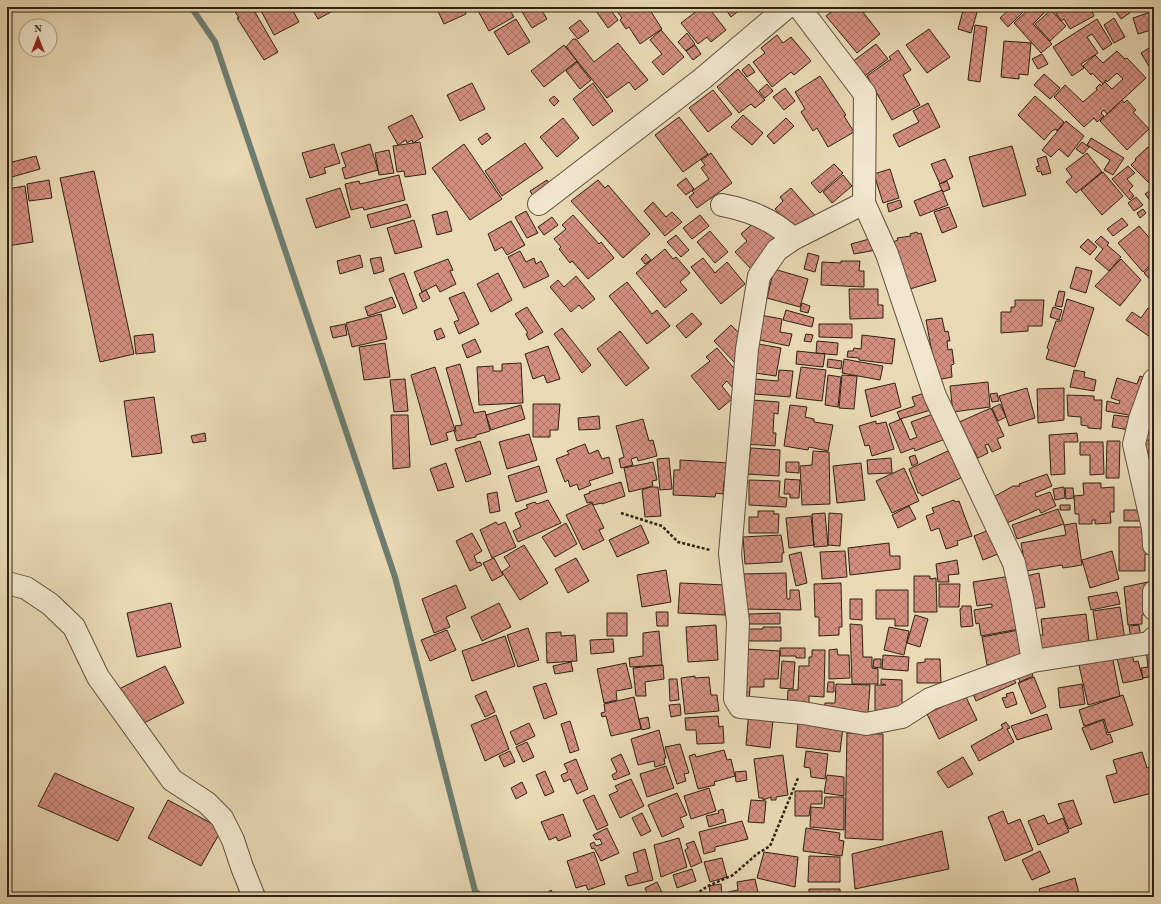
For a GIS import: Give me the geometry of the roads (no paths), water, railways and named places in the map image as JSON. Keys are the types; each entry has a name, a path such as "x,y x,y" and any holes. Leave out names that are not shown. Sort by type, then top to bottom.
{"street":[{"path":"539,204 702,79 787,7"},
{"path":"799,7 865,94 864,203 887,254 935,396 1014,563 1033,661"},
{"path":"864,203 793,239 777,250 759,276 752,308 740,427 730,554 738,622 735,699 740,707 803,713 866,724 902,717 930,699 1033,661 1149,643 1154,638"},
{"path":"722,205 743,209 762,217 780,226 793,239"},
{"path":"1154,380 1140,419 1134,444 1153,528 1154,546"},
{"path":"7,583 26,588 50,604 74,627 98,677 172,780 207,803 222,818 233,840 242,868 254,897"},
{"path":"1154,592 1154,609"}],"waterway":[{"path":"191,7 215,42 395,577 475,891 482,897"}]}
